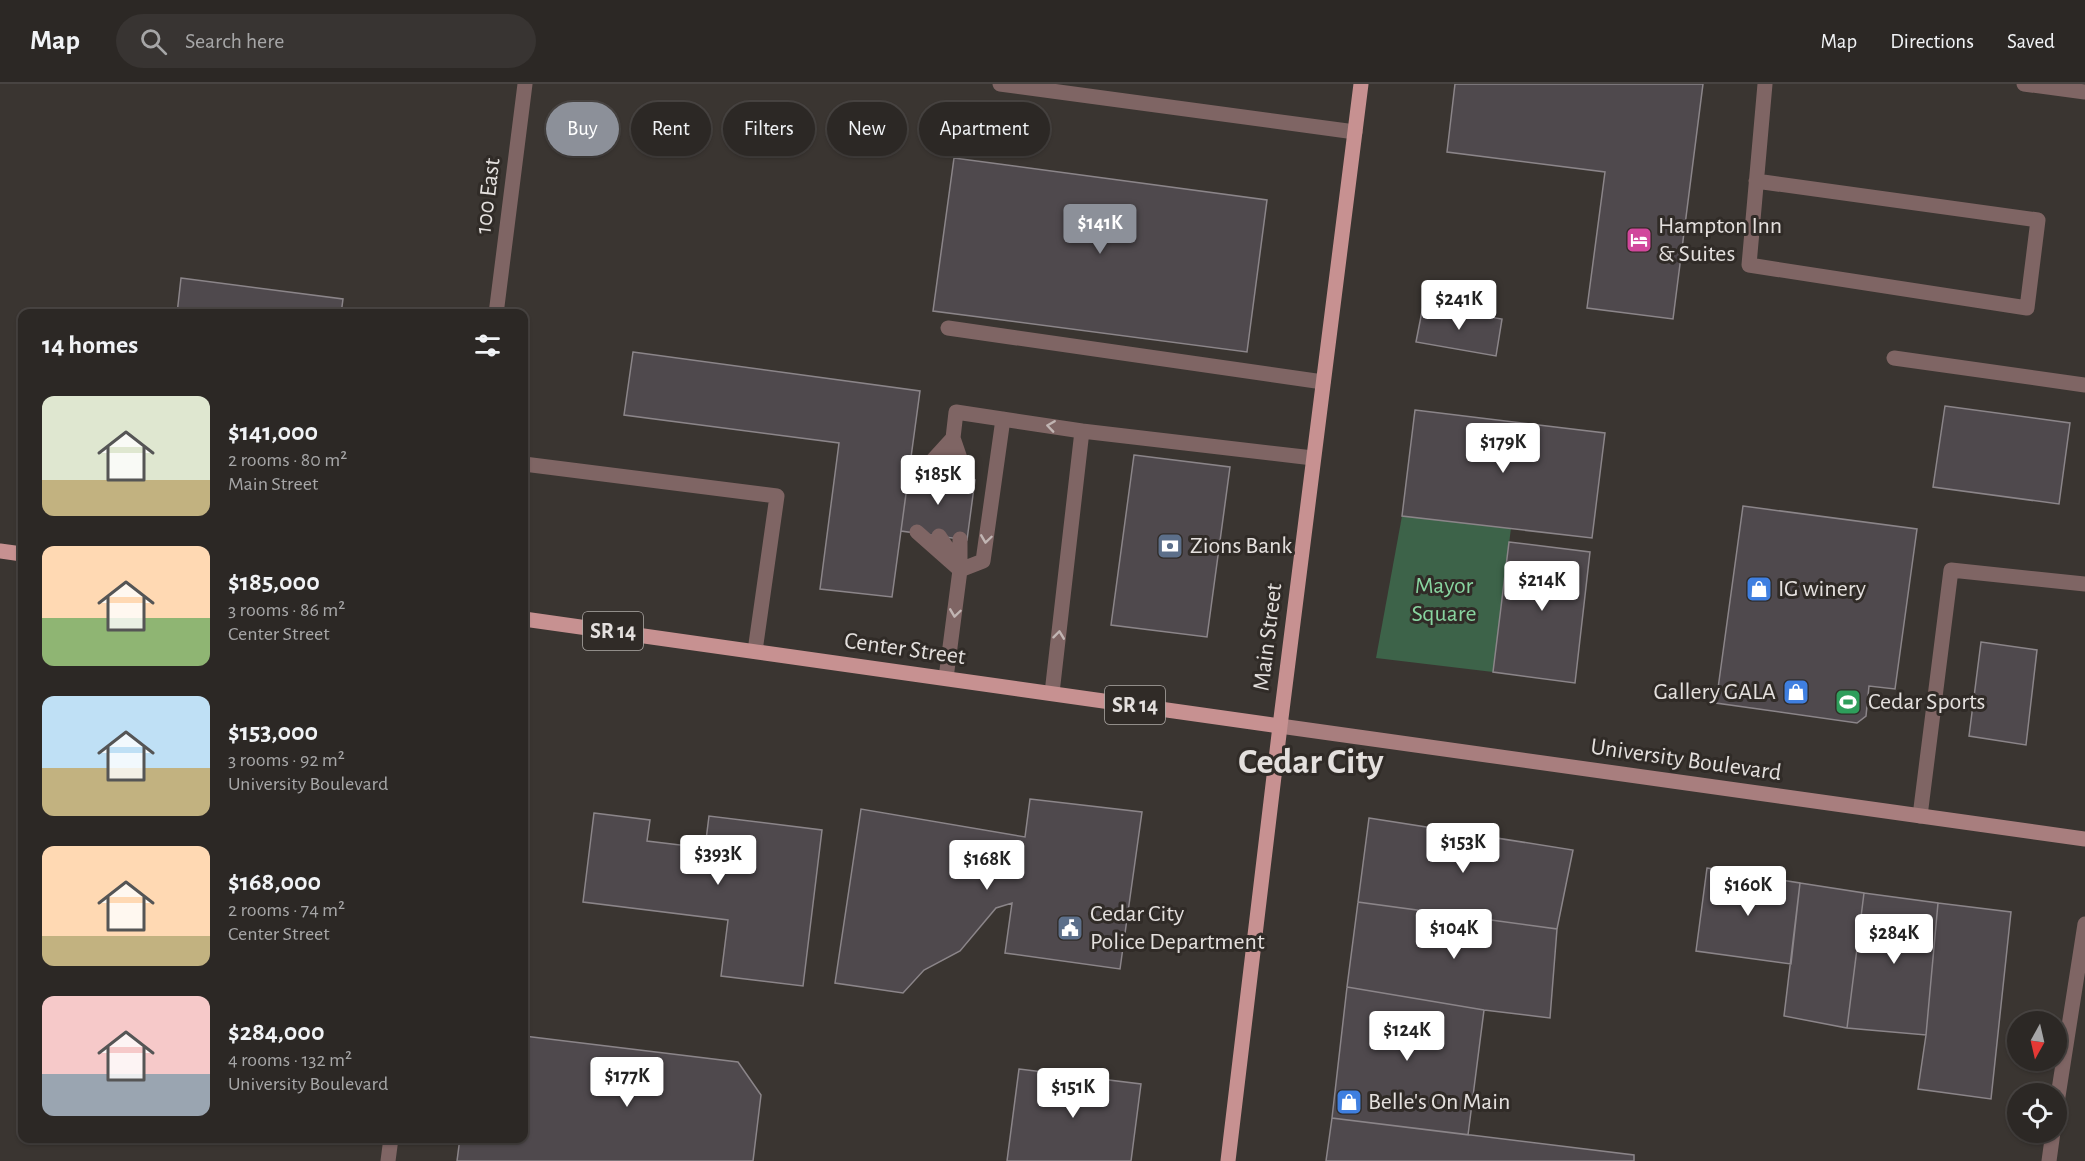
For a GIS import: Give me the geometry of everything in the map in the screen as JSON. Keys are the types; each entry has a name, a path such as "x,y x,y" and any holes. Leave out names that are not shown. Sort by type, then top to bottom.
{"main road":[{"name":"Main Street","path":"1228,1161 1313,458 1361,84"},
{"path":"0,551 18,553"},
{"name":"Center Street","path":"528,620 1280,726"},
{"name":"University Boulevard","path":"1280,726 2085,839"}],"street":[{"name":"100 East","path":"497,309 525,84"},
{"path":"1000,84 1355,132"},
{"path":"1756,181 2038,220 2027,308 1749,265 1756,181 1765,84"},
{"path":"2024,84 2085,92"},
{"path":"948,328 1323,382"},
{"path":"1894,358 2085,385"},
{"path":"945,476 956,412 1313,458"},
{"path":"960,570 982,561 1003,419"},
{"path":"1052,693 1082,430"},
{"path":"922,472 953,438"},
{"path":"953,438 967,479"},
{"path":"528,465 777,496 755,651"},
{"path":"917,532 960,570"},
{"path":"939,536 960,570"},
{"path":"946,678 960,570 960,538"},
{"path":"1920,816 1952,570 2085,584"},
{"path":"2060,1083 2085,924"},
{"path":"388,1161 390,1143"},
{"path":"2049,1161 2051,1143"}],"green space":[{"name":"Mayor Square","path":"1402,516 1511,528 1493,672 1376,658"}],"building":[{"name":"Hampton Inn & Suites","path":"1455,84 1703,84 1673,319 1587,308 1605,172 1447,152"},
{"path":"954,158 1267,200 1247,352 933,311"},
{"path":"181,278 343,299 342,309 178,309"},
{"path":"1423,306 1502,319 1496,356 1416,342"},
{"path":"633,352 920,391 892,597 820,589 839,443 624,415"},
{"path":"1945,406 2070,423 2059,504 1933,487"},
{"path":"1415,410 1605,433 1592,538 1402,516"},
{"name":"Zions Bank","path":"1134,455 1230,467 1207,637 1111,625"},
{"path":"909,471 975,480 967,540 901,531"},
{"path":"1743,506 1917,529 1895,689 1869,686 1866,716 1857,723 1716,703"},
{"path":"1509,542 1590,552 1575,683 1493,672"},
{"name":"Cedar Sports","path":"1981,642 2037,650 2026,745 1969,736"},
{"path":"1030,799 1142,812 1120,969 1005,953 1012,903 996,908 960,951 924,970 903,993 835,983 861,809 1025,837"},
{"path":"594,813 650,820 647,841 705,848 709,816 822,830 803,986 721,976 728,920 583,902"},
{"path":"1369,818 1573,850 1557,929 1358,902"},
{"path":"1707,868 1800,883 1791,964 1696,951"},
{"path":"1800,883 1864,893 1847,1028 1784,1016"},
{"path":"1864,893 1938,903 1926,1035 1847,1028"},
{"path":"1358,902 1557,929 1550,1018 1484,1010 1347,987"},
{"path":"1938,903 2011,912 1991,1099 1918,1089 1926,1035"},
{"path":"1347,987 1484,1010 1468,1135 1332,1118"},
{"path":"528,1036 738,1062 761,1095 753,1161 457,1161 459,1143 528,1143"},
{"path":"1019,1069 1141,1084 1131,1161 1007,1161"},
{"path":"1332,1118 1634,1155 1634,1161 1326,1161"}],"place":[{"name":"Hampton Inn & Suites","path":"1639,240"},
{"name":"Zions Bank","path":"1170,546"},
{"name":"IG winery","path":"1759,589"},
{"name":"Gallery GALA","path":"1796,692"},
{"name":"Cedar Sports","path":"1848,702"},
{"name":"Cedar City Police Department","path":"1070,928"},
{"name":"Belle's On Main","path":"1349,1102"}],"district":[{"name":"Cedar City","path":"1311,762"}]}
